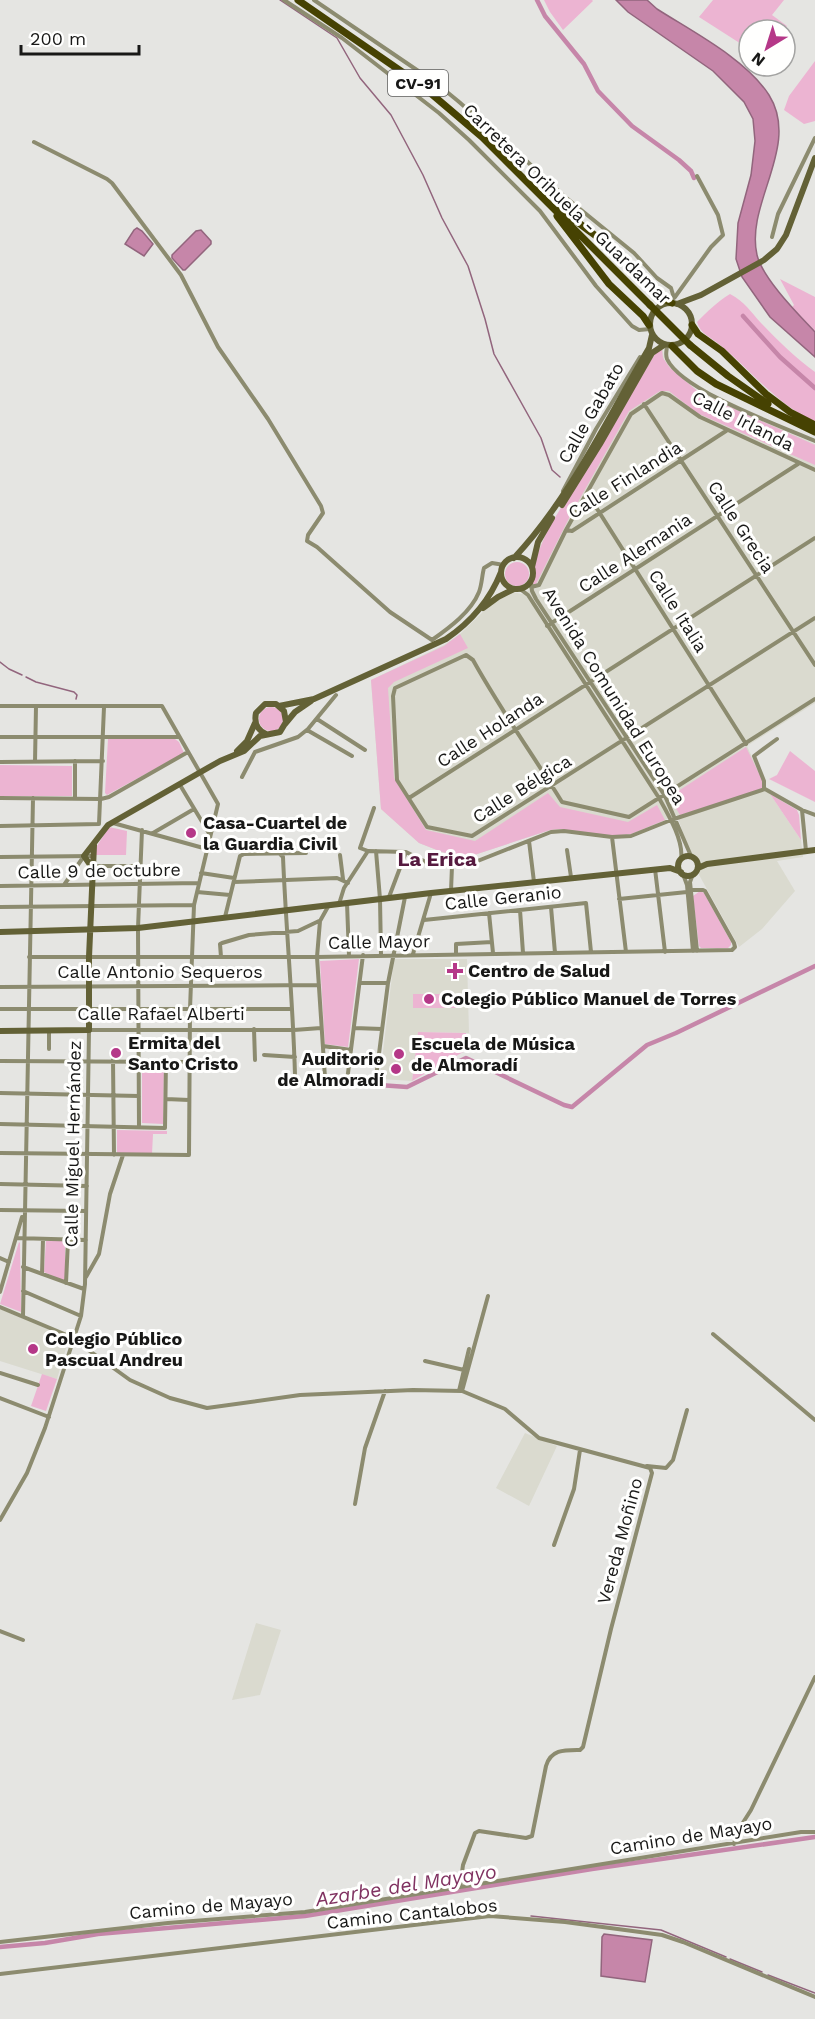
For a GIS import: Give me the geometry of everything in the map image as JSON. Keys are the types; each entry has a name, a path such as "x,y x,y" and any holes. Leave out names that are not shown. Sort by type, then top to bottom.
{"main road":[{"name":"Carretera Orihuela - Guardamar","path":"298,0 421,85 482,137 690,345 756,397 815,429"},
{"path":"476,614 487,599 504,565 514,558 560,501 649,348 654,311 662,305 701,295 764,260 782,242 815,158"},
{"path":"810,172 815,165"},
{"path":"526,180 571,233 609,284 643,316 651,333 716,384 815,429"},
{"path":"526,180 626,259 660,296 683,307 698,334 722,351 766,394 815,429"},
{"path":"690,316 693,304 701,295"},
{"path":"531,567 547,526 600,444 652,353 686,339 692,325"},
{"path":"92,866 84,856 94,845 102,826 112,823 232,755 244,751 257,738 280,732 295,712 314,699 430,647 456,632 498,597 531,584 533,574 531,567 526,560 514,558"},
{"path":"501,572 504,583 517,589"},
{"path":"232,755 247,741 256,712 262,706 269,703 279,706 314,699"},
{"path":"279,706 285,714 285,724"},
{"path":"255,721 258,728 268,734"},
{"name":"Calle Miguel Hernández","path":"89,1030 89,957 94,845"},
{"path":"670,868 680,861 707,864 815,850"},
{"path":"680,861 682,873"},
{"path":"0,932 138,928 655,869 670,868 682,873 693,874 695,862"},
{"name":"Calle Rafael Alberti","path":"0,1031 89,1030"}],"street":[{"path":"284,0 342,38 439,113 540,211 576,260 632,326 651,333"},
{"path":"314,0 430,79 458,101 564,196 634,253 657,278 671,288 674,302"},
{"path":"772,237 778,214 815,138"},
{"path":"34,142 109,181 181,275 218,347 268,419 321,506 323,513 308,535 307,541 317,547 390,612 432,640 461,616 474,601 480,590 484,568 492,563 504,565"},
{"path":"674,302 711,247 723,235 718,215 697,176"},
{"path":"668,345 666,355 668,361 706,393 815,441"},
{"name":"Calle Irlanda","path":"644,404 662,393 669,395 700,417 815,470"},
{"path":"566,530 631,414 644,404"},
{"name":"Calle Grecia","path":"644,404 815,665"},
{"name":"Calle Finlandia","path":"531,584 539,585 566,530 572,531 727,430"},
{"name":"Calle Alemania","path":"547,626 799,464"},
{"name":"Calle Italia","path":"587,493 746,744"},
{"name":"Calle Holanda","path":"409,798 815,538"},
{"name":"Avenida Comunidad Europea","path":"531,584 552,623 664,796 695,862"},
{"name":"Avenida Comunidad Europea","path":"517,589 528,595 673,819 682,852 680,861"},
{"name":"Calle Bélgica","path":"516,730 468,655 435,668 393,690 397,780 427,827 472,836 553,787 815,618"},
{"path":"242,777 255,752 295,739 307,730 336,695"},
{"path":"516,730 562,802 629,817 815,699"},
{"path":"0,706 162,706 218,804 194,905 190,985 189,1155 0,1153"},
{"path":"35,762 36,706"},
{"path":"0,826 102,826 104,707"},
{"path":"316,718 365,750"},
{"path":"307,730 352,756"},
{"path":"280,732 277,738 281,743"},
{"path":"268,734 275,740 274,745"},
{"path":"0,737 179,737"},
{"path":"764,789 764,781 754,756 777,739"},
{"path":"0,798 109,797 188,753"},
{"path":"75,761 75,798"},
{"path":"0,762 103,761"},
{"path":"180,785 210,836"},
{"path":"374,808 360,848 368,851 406,852 428,863 452,866 465,866 551,832 564,831 612,837 631,836 673,819 764,789 768,789 802,810 815,815"},
{"path":"23,1316 28,957 33,798"},
{"path":"152,833 194,809"},
{"path":"802,810 806,851"},
{"path":"112,823 207,849"},
{"path":"139,1127 138,928 142,830"},
{"path":"612,837 626,952"},
{"path":"529,840 534,882"},
{"path":"567,850 571,877"},
{"path":"339,904 348,883 368,851"},
{"path":"376,851 381,955"},
{"path":"389,898 406,852"},
{"path":"279,853 283,857 295,1075"},
{"path":"225,917 240,856 244,854 306,853"},
{"path":"340,855 343,879"},
{"path":"0,856 92,856"},
{"path":"64,885 84,856"},
{"path":"92,866 141,866"},
{"path":"451,891 452,866"},
{"path":"655,869 665,952"},
{"path":"201,873 234,880 338,878 348,883"},
{"path":"682,873 689,891"},
{"path":"693,874 689,891 695,951"},
{"name":"Calle 9 de octubre","path":"0,886 199,883"},
{"path":"619,899 689,891"},
{"name":"Calle Mayor","path":"28,957 317,957 730,951 735,947 734,943 705,891 689,891"},
{"path":"197,892 230,895"},
{"path":"413,954 431,893"},
{"path":"375,1085 388,983 405,896"},
{"path":"347,903 349,956"},
{"name":"Calle Geranio","path":"424,920 586,903 591,952"},
{"path":"0,907 194,905"},
{"path":"325,1078 317,957 320,921 329,905"},
{"path":"551,907 555,953"},
{"path":"520,910 523,953"},
{"path":"489,913 493,953"},
{"path":"221,957 220,944 222,943 249,935 301,930 320,921"},
{"path":"456,954 456,944 492,942"},
{"path":"347,1081 363,955"},
{"path":"360,983 388,983"},
{"name":"Calle Antonio Sequeros","path":"0,987 319,985"},
{"path":"0,1009 292,1009"},
{"name":"Calle Rafael Alberti","path":"89,1030 321,1028"},
{"path":"354,1028 382,1029"},
{"path":"254,1029 255,1060"},
{"path":"49,1030 49,1049"},
{"name":"Calle Miguel Hernández","path":"0,1520 27,1473 49,1417 81,1316 85,1278 89,1030"},
{"path":"323,1046 351,1050"},
{"path":"264,1055 295,1057"},
{"path":"113,1060 114,1155"},
{"path":"0,1061 166,1060 190,1062"},
{"path":"0,1124 165,1128 166,1060"},
{"path":"0,1093 139,1096"},
{"path":"166,1099 189,1101"},
{"path":"85,1278 99,1254 110,1194 123,1155"},
{"path":"0,1184 87,1186"},
{"path":"0,1210 86,1211"},
{"path":"0,1292 1,1282 24,1210"},
{"path":"16,1238 86,1240"},
{"path":"42,1274 43,1239"},
{"path":"66,1283 68,1240"},
{"path":"0,1258 9,1262"},
{"path":"23,1267 84,1289"},
{"path":"23,1291 81,1316"},
{"path":"461,1391 488,1296"},
{"name":"Vereda Moñino","path":"0,1307 73,1339 130,1380 171,1398 200,1407 300,1395 385,1391 461,1391 505,1409 539,1438 650,1468 652,1473 583,1747 580,1750 566,1749 555,1752 549,1757 532,1836 526,1838 477,1831 463,1865 460,1887"},
{"path":"713,1334 815,1420"},
{"path":"461,1391 469,1349"},
{"path":"425,1361 464,1370"},
{"path":"0,1373 38,1385"},
{"path":"355,1504 365,1448 385,1391"},
{"path":"0,1398 49,1417"},
{"path":"646,1466 666,1468 669,1466 673,1460 687,1410"},
{"path":"554,1545 574,1489 580,1450"},
{"path":"0,1631 23,1640"},
{"path":"734,1844 737,1832 751,1810 815,1677"},
{"name":"Camino de Mayayo","path":"0,1942 157,1924 305,1912 563,1869 801,1832 815,1832"},
{"name":"Camino Cantalobos","path":"0,1974 490,1916 565,1922 662,1935 815,1997"}],"shaded area":[{"path":"544,0 592,0 593,1 563,30"},
{"path":"616,0 647,0 657,9 733,58 737,61 737,78 755,78 769,95 777,114 779,134 776,154 758,215 755,235 757,255 766,275 815,332 815,357 770,317 742,277 736,259 738,223 751,175 755,141 753,119 744,102 713,71 628,12"},
{"path":"713,0 784,0 772,15 776,18 737,18 737,41 699,17"},
{"path":"815,61 815,121 804,124 784,110 789,96"},
{"path":"137,228 153,244 144,256 125,244"},
{"path":"201,230 211,244 183,270 172,255 196,231"},
{"path":"780,279 815,297 815,338 789,310 794,305"},
{"path":"730,294 744,304 781,343 815,372 815,422 776,397 732,355 701,330 697,322"},
{"path":"659,349 663,350 664,359 671,368 701,394 815,444 815,703 747,746 766,788 801,840 803,857 777,861 795,891 762,929 739,947 698,873 700,863 690,854 677,815 631,834 550,830 465,858 419,843 381,809 371,680 444,645 460,634 487,608 512,592 522,594 529,590 533,580 535,558 549,527 574,491"},
{"path":"659,350 662,350 663,358 670,368 701,394 815,445 815,465 697,413 669,391 660,391 629,411 569,518 536,584 533,584 536,558 548,529"},
{"path":"517,562 526,565 529,574 526,583 517,586 508,583 505,574 508,565"},
{"path":"460,634 468,648 394,682 388,688 394,778 426,830 475,841 548,793 560,807 628,822 657,805 665,820 631,834 611,836 559,829 550,830 465,858 419,843 381,809 371,680 444,646"},
{"path":"271,707 279,711 283,719 279,727 271,731 263,727 259,719 263,711"},
{"path":"108,739 175,739 184,753 107,795 105,793"},
{"path":"746,747 766,788 680,815 669,797"},
{"path":"790,751 815,771 815,802 769,779 777,775"},
{"path":"0,765 72,766 72,796 0,796"},
{"path":"770,794 797,810 801,840"},
{"path":"109,827 127,831 126,855 95,855 95,849"},
{"path":"700,891 704,893 731,942 728,948 701,948 699,946 693,896"},
{"path":"359,959 348,1047 325,1044 320,961"},
{"name":"Colegio Público Manuel de Torres","path":"394,959 467,959 469,1033 418,1032 412,1081 381,1079 380,1077"},
{"path":"413,994 461,994 461,1008 413,1008"},
{"path":"418,1032 466,1033 465,1051 412,1081"},
{"path":"142,1064 164,1064 163,1124 142,1123"},
{"path":"117,1130 167,1131 167,1134 153,1134 152,1154 117,1153"},
{"path":"46,1241 64,1241 65,1243 64,1281 44,1272"},
{"path":"20,1243 21,1312 0,1304"},
{"name":"Colegio Público Pascual Andreu","path":"0,1309 69,1338 57,1379 0,1361"},
{"path":"42,1374 57,1379 46,1411 31,1406"},
{"path":"525,1433 557,1446 529,1506 496,1488"},
{"path":"256,1623 281,1630 260,1695 232,1700"},
{"path":"604,1934 652,1940 645,1982 601,1976"}],"waterway":[{"path":"280,0 337,38 360,78 391,115 468,266 494,354 541,438 552,470 560,477"},
{"path":"537,0 545,16 584,64 598,91 632,126 679,160 691,171 694,178"},
{"path":"743,316 780,357 815,388"},
{"path":"0,662 22,675"},
{"path":"26,677 74,692 77,695 76,699"},
{"path":"379,1085 407,1087 466,1058 572,1107 647,1045 815,966"},
{"name":"Azarbe del Mayayo","path":"0,1947 45,1943 98,1934 305,1916 592,1869 815,1837"},
{"path":"531,1916 661,1930 726,1957"},
{"path":"730,1959 762,1972"},
{"path":"768,1975 815,1993"}],"place":[{"name":"Casa-Cuartel de la Guardia Civil","path":"191,833"},
{"name":"Centro de Salud","path":"455,971"},
{"name":"Colegio Público Manuel de Torres","path":"429,999"},
{"name":"Ermita del Santo Cristo","path":"116,1053"},
{"name":"Escuela de Música de Almoradí","path":"399,1054"},
{"name":"Auditorio de Almoradí","path":"396,1069"},
{"name":"Colegio Público Pascual Andreu","path":"33,1349"}],"district":[{"name":"La Erica","path":"437,859"}]}
